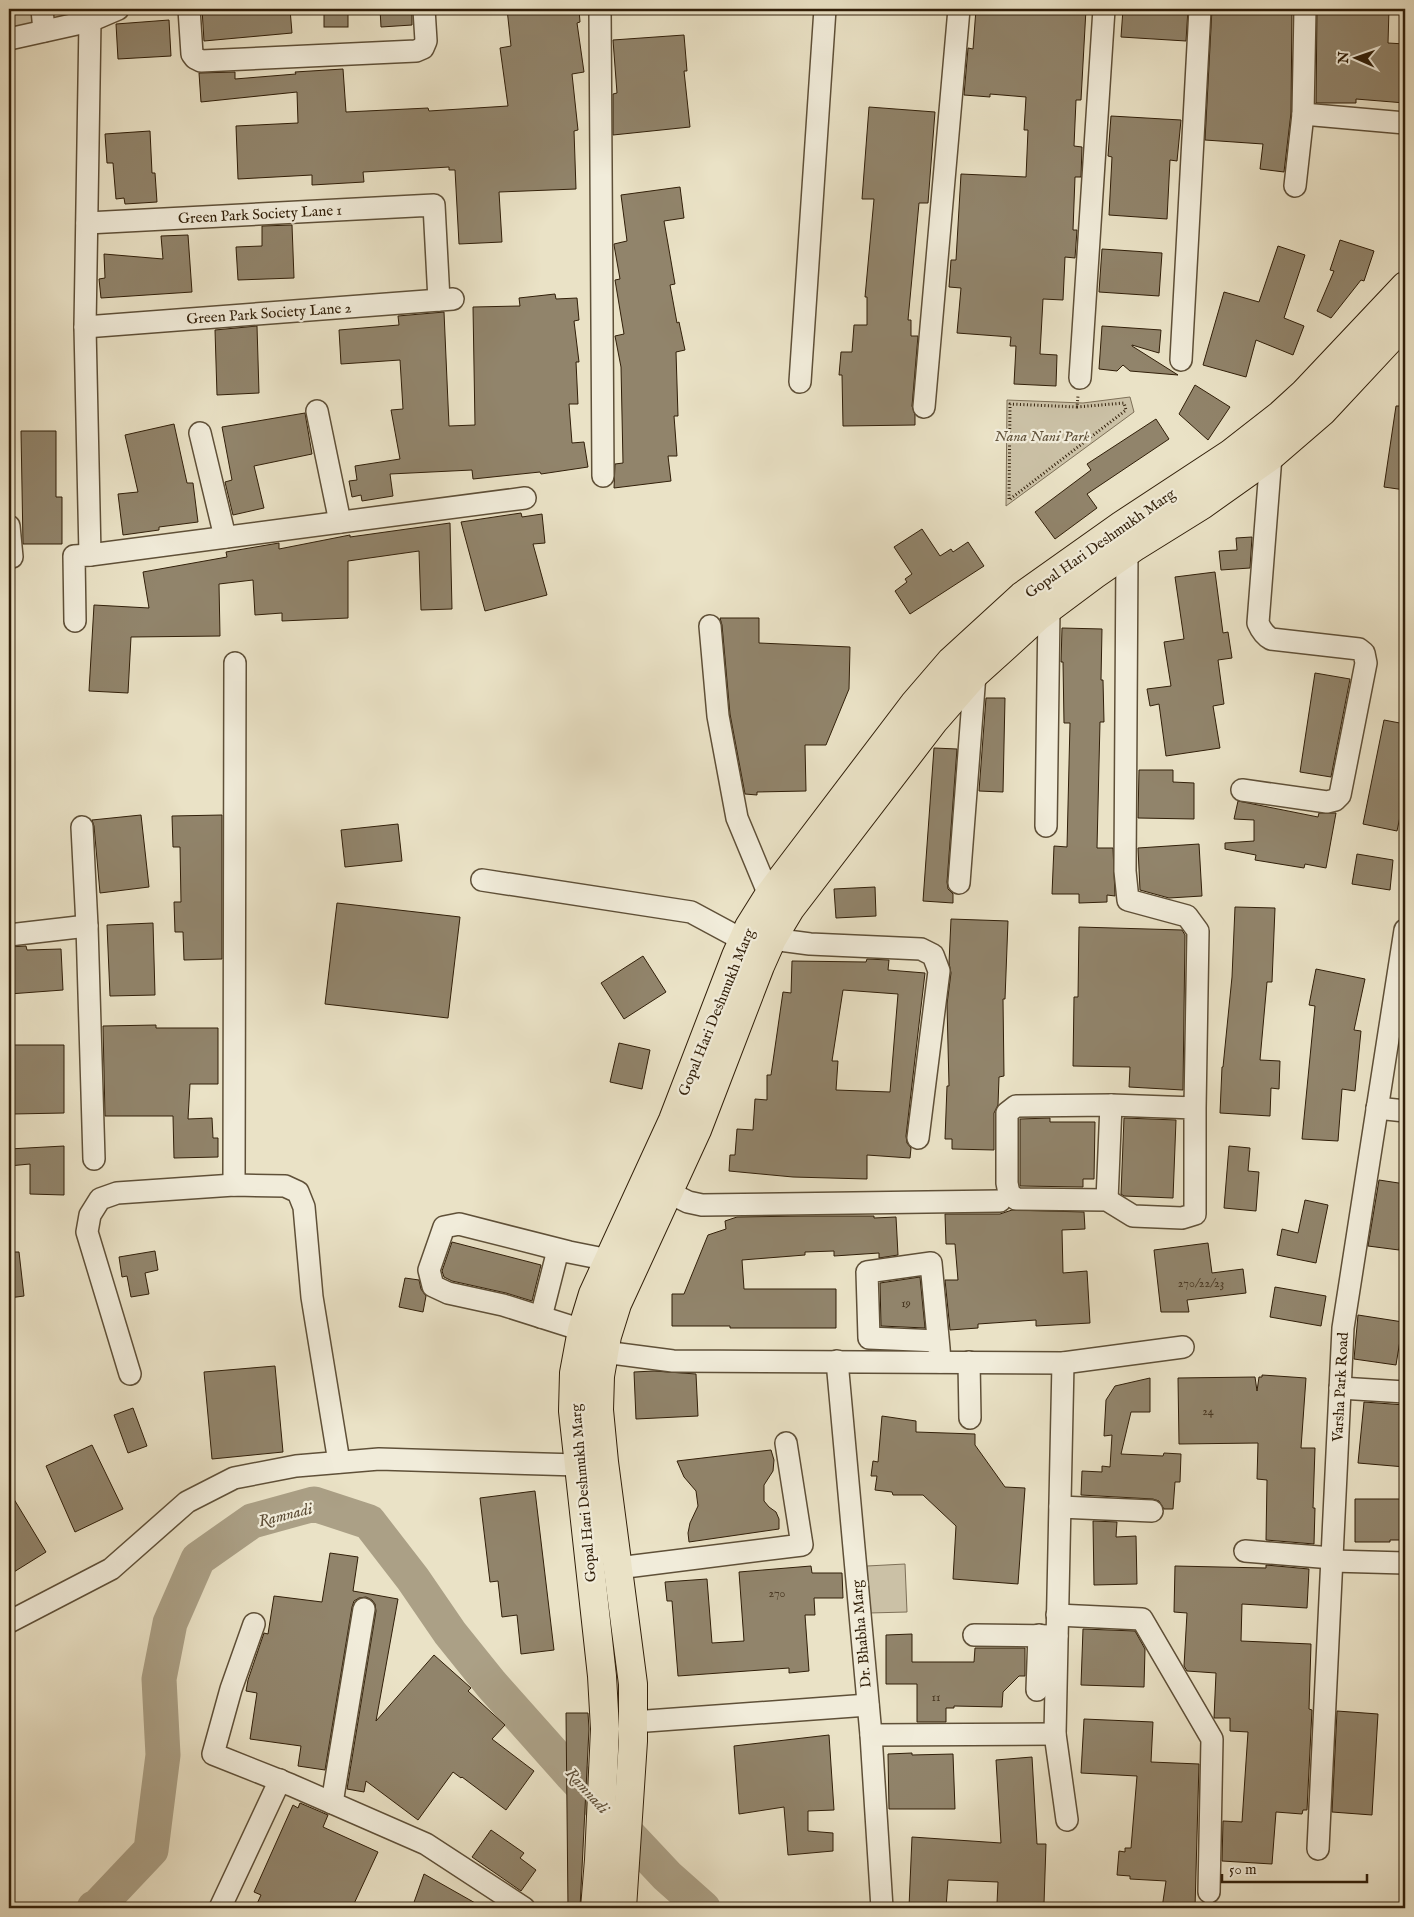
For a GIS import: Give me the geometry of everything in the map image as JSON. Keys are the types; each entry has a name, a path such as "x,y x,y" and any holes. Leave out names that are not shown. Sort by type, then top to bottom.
{"main road":[{"name":"Gopal Hari Deshmukh Marg","path":"595,1908 599,1860 604,1729 602,1676 573,1412 574,1373 582,1330 593,1294 609,1260 668,1192 697,1130 760,966 770,917 914,704 951,661 1022,596 1122,525 1188,483 1261,431 1304,393 1405,286"},
{"name":"Gopal Hari Deshmukh Marg","path":"622,1908 626,1873 633,1732 633,1684 604,1462 599,1410 600,1376 607,1336 636,1231 673,1120 743,940 770,917 975,674 1038,616 1127,552 1202,505 1271,456 1322,412 1405,324"}],"street":[{"path":"42,9 44,31"},
{"path":"9,39 90,21 118,9"},
{"path":"188,9 192,54 201,61 416,51 423,48 426,41 424,9"},
{"path":"600,9 603,476"},
{"path":"800,382 825,9"},
{"path":"924,407 959,9"},
{"path":"1080,378 1104,9"},
{"path":"1180,360 1200,9"},
{"path":"1295,186 1303,114 1305,9"},
{"path":"90,21 85,327 90,555"},
{"path":"1303,114 1405,123"},
{"name":"Green Park Society Lane 1","path":"87,223 434,205 447,299"},
{"name":"Green Park Society Lane 2","path":"85,327 447,299"},
{"path":"317,412 340,522"},
{"path":"200,433 225,537"},
{"path":"1242,790 1327,802 1335,800 1340,795 1366,663 1364,654 1359,649 1271,639 1264,634 1259,626 1271,456"},
{"path":"75,621 74,556 525,498"},
{"path":"9,526 12,557"},
{"path":"1127,552 1125,871 1128,900 1187,916 1198,931 1195,1214 1182,1218 1133,1216 1107,1200 1016,1199 1009,1193 1007,1113 1016,1106 1111,1105 1195,1108"},
{"path":"1046,826 1049,609"},
{"path":"710,626 718,716 737,818 770,917 810,944 921,950 933,955 939,971 918,1138"},
{"path":"234,1185 235,663"},
{"path":"959,883 975,674"},
{"path":"82,827 94,1159"},
{"path":"482,880 691,912 743,940"},
{"path":"9,935 87,926"},
{"name":"Varsha Park Road","path":"1318,1849 1343,1328 1405,930"},
{"path":"1107,1200 1111,1105"},
{"path":"1378,1108 1405,1111"},
{"path":"130,1374 87,1232 90,1216 100,1199 117,1193 234,1185 285,1186 298,1192 304,1207 312,1296 339,1462"},
{"path":"668,1192 688,1202 702,1205 1000,1201"},
{"path":"582,1330 503,1305 448,1293 433,1286 429,1270 444,1227 459,1224 558,1250 609,1260"},
{"path":"541,1317 558,1250"},
{"path":"938,1341 869,1338 867,1272 931,1264 940,1362"},
{"path":"604,1352 673,1360 1063,1364 1183,1347"},
{"name":"Dr. Bhabha Marg","path":"837,1361 871,1735 882,1908"},
{"path":"969,1362 970,1418"},
{"path":"1037,1690 1048,1635 1057,1614 1063,1364"},
{"path":"1340,1388 1405,1392"},
{"path":"618,1568 802,1545 786,1443"},
{"path":"9,1622 111,1569 187,1502 234,1478 296,1466 379,1459 578,1465"},
{"path":"1060,1507 1152,1512"},
{"path":"1245,1551 1405,1563"},
{"path":"332,1802 364,1609"},
{"path":"1057,1614 1142,1619 1212,1739 1209,1892"},
{"path":"254,1624 231,1689 213,1754 332,1802 426,1844 524,1908"},
{"path":"974,1634 1048,1635"},
{"path":"1048,1635 1055,1734 1067,1820"},
{"path":"633,1732 868,1705"},
{"path":"871,1735 1055,1734"},
{"path":"220,1908 286,1783"}],"path":[{"path":"1077,408 1080,378"},
{"path":"1124,403 1126,410 1009,500 1010,404 1077,408 1124,403"}],"green space":[{"path":"9,9 34,9 36,26 9,31"},
{"name":"Nana Nani Park","path":"1130,397 1134,412 1006,506 1007,400 1083,403"},
{"path":"905,1564 907,1612 869,1613 867,1566"}],"building":[{"path":"202,9 290,9 292,33 204,41"},
{"path":"324,9 348,9 348,27 324,27"},
{"path":"380,9 412,9 412,25 381,27"},
{"path":"507,9 579,9 580,22 577,23 584,72 572,74 578,130 574,131 576,189 499,192 502,242 459,244 455,170 449,170 449,167 363,172 364,182 312,185 312,175 238,179 236,126 298,123 297,92 201,102 199,73 235,72 235,79 343,69 346,112 428,108 429,111 508,106 500,48 511,46"},
{"path":"976,9 1086,9 1081,100 1076,100 1074,146 1082,147 1081,177 1075,177 1073,230 1077,230 1075,258 1065,257 1063,300 1043,299 1040,354 1057,355 1056,386 1014,384 1016,346 1010,346 1011,337 957,333 961,288 949,287 951,260 956,260 961,174 1026,177 1028,130 1024,130 1026,97 990,94 990,97 964,95 968,48 973,49"},
{"path":"1123,9 1188,9 1186,41 1121,37"},
{"path":"1212,9 1292,9 1291,113 1284,172 1260,169 1263,144 1205,140"},
{"path":"1317,9 1389,9 1388,43 1405,44 1405,103 1356,99 1356,103 1316,103"},
{"path":"169,20 171,56 118,59 116,24"},
{"path":"684,35 687,71 684,71 690,127 613,135 613,94 617,93 613,40"},
{"path":"869,107 935,112 928,203 919,203 908,320 911,320 911,336 918,336 912,406 915,415 915,425 843,426 842,375 839,375 841,352 852,352 854,325 867,325 867,297 865,297 874,199 862,199"},
{"path":"1111,116 1181,120 1177,161 1170,160 1167,219 1109,215 1112,157 1108,156"},
{"path":"150,131 152,173 155,173 157,202 125,204 124,198 116,199 113,163 107,163 105,134"},
{"path":"680,187 684,218 664,221 675,284 670,285 677,323 679,322 685,350 676,352 678,416 674,416 677,456 668,456 671,481 614,488 615,464 623,463 621,367 615,336 624,334 615,280 620,279 614,245 627,241 621,195"},
{"path":"292,225 294,278 238,280 236,247 262,246 262,226"},
{"path":"188,235 192,292 101,298 99,279 105,278 104,254 163,259 161,236"},
{"path":"1340,240 1374,251 1364,281 1361,280 1331,318 1317,311 1334,271 1330,270"},
{"path":"1278,246 1305,255 1284,318 1304,326 1293,355 1256,340 1246,377 1203,365 1224,292 1259,302"},
{"path":"1102,249 1162,253 1159,296 1099,292"},
{"path":"555,294 556,299 577,298 579,320 574,321 579,362 576,362 578,404 569,404 572,443 584,442 588,467 541,474 540,472 473,479 472,470 390,474 393,496 362,501 361,495 352,497 349,481 357,480 355,466 400,459 391,410 403,409 400,360 341,364 339,330 399,325 398,316 444,312 449,426 475,425 473,307 520,306 519,298"},
{"path":"257,326 259,393 217,395 215,330"},
{"path":"1102,326 1161,330 1159,353 1132,346 1178,375 1130,371 1123,365 1117,371 1099,369"},
{"path":"1195,385 1230,407 1208,440 1179,414"},
{"path":"1396,406 1405,406 1405,490 1384,487"},
{"path":"305,413 312,454 254,466 264,508 233,515 225,482 232,480 222,427"},
{"path":"1156,419 1169,439 1087,494 1097,508 1055,539 1035,512 1091,470 1087,464"},
{"path":"174,424 187,483 193,483 198,522 159,527 159,530 123,535 118,494 138,492 125,435"},
{"path":"21,431 56,431 56,497 62,497 62,544 23,544"},
{"path":"521,513 522,517 542,514 545,543 533,544 547,595 485,611 461,522"},
{"path":"450,523 452,609 421,610 419,551 348,561 348,618 282,621 282,613 255,615 253,580 219,584 220,636 131,637 128,693 89,691 94,605 149,608 143,572 227,557 226,552 279,543 279,549 350,535 350,537"},
{"path":"922,529 940,556 951,549 953,552 968,542 984,566 910,614 895,591 907,582 905,579 912,574 894,547"},
{"path":"1252,537 1250,568 1221,570 1219,551 1237,550 1236,538"},
{"path":"1215,572 1223,633 1228,632 1232,658 1218,660 1224,704 1213,706 1220,748 1166,756 1159,704 1150,706 1147,689 1171,686 1164,642 1184,639 1175,577"},
{"path":"720,618 759,618 759,643 850,647 849,689 826,745 805,745 806,791 757,792 757,795 745,794 730,714"},
{"path":"1062,628 1102,629 1101,680 1103,680 1104,722 1100,722 1097,848 1113,848 1115,896 1107,895 1107,902 1079,903 1079,894 1052,894 1054,846 1067,847 1070,723 1064,723 1063,662 1061,662"},
{"path":"1315,673 1350,679 1331,777 1300,772"},
{"path":"986,698 1005,698 1003,792 979,791"},
{"path":"1384,720 1405,724 1405,793 1397,831 1363,824"},
{"path":"934,748 957,749 947,882 948,889 953,894 953,903 923,901"},
{"path":"1139,770 1173,770 1173,782 1194,783 1194,819 1138,818"},
{"path":"1238,801 1318,817 1319,813 1336,813 1326,868 1305,864 1304,868 1255,860 1256,855 1225,849 1225,843 1254,841 1254,820 1234,819"},
{"path":"141,815 149,887 100,893 92,820"},
{"path":"222,815 222,959 184,960 183,932 175,932 174,902 181,902 180,847 173,847 172,816"},
{"path":"398,824 402,861 345,867 341,830"},
{"path":"1199,844 1202,896 1169,898 1140,890 1138,848"},
{"path":"1357,854 1393,860 1390,890 1352,884"},
{"path":"875,887 876,916 836,918 834,889"},
{"path":"337,903 460,917 448,1018 325,1004"},
{"path":"1235,907 1275,908 1272,982 1267,982 1260,1060 1280,1061 1279,1089 1271,1088 1270,1116 1220,1113 1222,1067 1232,977"},
{"path":"951,919 1008,921 1005,999 1003,999 1004,1076 999,1077 998,1105 994,1113 994,1150 952,1149 952,1139 945,1139 947,1086 949,1086 947,1004 951,973 949,963"},
{"path":"153,923 155,995 110,996 107,925"},
{"path":"1079,927 1182,930 1185,935 1183,1090 1129,1087 1130,1067 1073,1066 1074,997 1078,997"},
{"path":"26,946 27,950 61,949 63,990 9,994 9,947"},
{"path":"643,956 666,992 624,1019 601,983"},
{"path":"867,959 889,960 888,970 925,973 906,1136 907,1143 911,1148 910,1158 867,1155 867,1179 793,1177 729,1171 730,1155 735,1155 737,1129 753,1130 755,1099 767,1100 767,1075 771,1075 783,992 791,993 792,961 866,962","holes":["843,990 898,994 890,1092 836,1090 838,1061 832,1061"]},
{"path":"1316,969 1365,979 1354,1030 1361,1031 1355,1091 1342,1089 1338,1141 1302,1139 1315,1006 1309,1005"},
{"path":"156,1025 156,1028 218,1028 218,1084 190,1084 188,1119 212,1118 213,1138 218,1138 218,1157 174,1158 173,1116 105,1116 103,1026"},
{"path":"619,1043 650,1050 642,1089 610,1082"},
{"path":"13,1045 64,1045 64,1113 13,1114"},
{"path":"1050,1118 1050,1122 1095,1122 1094,1179 1083,1179 1083,1187 1020,1186 1020,1119"},
{"path":"1124,1118 1176,1120 1173,1198 1124,1196 1121,1194"},
{"path":"64,1146 64,1195 30,1194 30,1164 9,1166 9,1149"},
{"path":"1229,1146 1250,1148 1248,1171 1259,1172 1256,1211 1224,1208"},
{"path":"1379,1180 1405,1184 1405,1211 1399,1250 1368,1246"},
{"path":"1305,1200 1328,1205 1316,1263 1277,1255 1282,1229 1298,1233"},
{"path":"1012,1210 1084,1212 1085,1229 1062,1230 1063,1273 1087,1271 1090,1323 1036,1326 1036,1320 978,1324 978,1328 950,1330 945,1280 958,1280 955,1244 946,1244 945,1214 1000,1214"},
{"path":"737,1217 896,1217 898,1255 879,1258 879,1253 834,1256 834,1251 805,1252 805,1255 742,1260 744,1289 836,1289 836,1328 672,1326 672,1294 684,1294 708,1235 726,1229 725,1221"},
{"path":"452,1242 541,1265 532,1301 452,1281 444,1277 442,1271"},
{"path":"1208,1243 1212,1273 1243,1269 1246,1293 1187,1300 1189,1312 1161,1312 1154,1250"},
{"path":"155,1251 158,1270 145,1273 149,1294 131,1297 127,1276 122,1277 119,1257"},
{"path":"9,1252 19,1252 24,1296 9,1298"},
{"path":"920,1277 925,1328 881,1326 880,1283"},
{"path":"405,1278 419,1280 421,1289 426,1296 423,1312 399,1307"},
{"path":"1275,1287 1326,1296 1321,1326 1270,1317"},
{"path":"1358,1315 1403,1322 1396,1365 1354,1359"},
{"path":"275,1366 283,1452 212,1459 204,1372"},
{"path":"654,1371 696,1374 698,1416 636,1419 634,1372"},
{"path":"1262,1375 1306,1378 1301,1448 1315,1448 1314,1544 1266,1540 1267,1480 1257,1479 1258,1443 1179,1444 1178,1378 1255,1377 1257,1391 1259,1377 1262,1377"},
{"path":"1150,1378 1150,1412 1131,1412 1121,1454 1163,1456 1164,1453 1181,1454 1180,1482 1175,1482 1173,1509 1164,1509 1159,1501 1153,1499 1081,1495 1082,1471 1102,1472 1102,1466 1110,1467 1112,1435 1104,1436 1106,1400 1115,1386"},
{"path":"1364,1402 1405,1405 1405,1467 1358,1463"},
{"path":"133,1408 147,1446 128,1453 114,1415"},
{"path":"882,1416 916,1421 916,1432 975,1434 975,1445 1005,1487 1025,1488 1018,1584 953,1579 956,1526 923,1495 893,1495 892,1492 875,1490 877,1476 871,1476 873,1461 878,1462"},
{"path":"92,1445 123,1509 75,1532 46,1466"},
{"path":"771,1450 774,1460 773,1471 764,1485 764,1501 776,1512 779,1519 779,1529 689,1542 690,1523 698,1506 696,1491 684,1477 677,1461"},
{"path":"9,1491 46,1552 9,1575"},
{"path":"535,1491 554,1650 521,1654 517,1615 502,1617 498,1581 490,1582 480,1498"},
{"path":"1355,1499 1405,1499 1405,1540 1355,1542"},
{"path":"1093,1521 1117,1522 1116,1537 1136,1536 1137,1584 1094,1585"},
{"path":"330,1553 358,1557 353,1591 398,1599 376,1721 434,1655 471,1688 468,1691 505,1725 492,1739 534,1771 506,1810 453,1772 418,1820 366,1781 364,1792 347,1789 376,1611 375,1604 366,1597 354,1601 352,1607 325,1770 298,1766 301,1746 250,1739 257,1693 246,1691 264,1633 268,1634 274,1596 322,1602"},
{"path":"1266,1565 1309,1569 1307,1608 1242,1604 1241,1641 1311,1644 1309,1709 1312,1710 1307,1810 1303,1810 1302,1814 1276,1812 1272,1864 1222,1861 1223,1821 1242,1822 1248,1732 1230,1731 1230,1718 1214,1718 1216,1673 1187,1671 1184,1666 1187,1613 1174,1612 1175,1566 1266,1568"},
{"path":"811,1566 812,1573 842,1573 843,1598 814,1598 815,1615 805,1615 809,1671 789,1673 789,1668 678,1676 672,1601 667,1601 665,1582 707,1579 712,1643 744,1641 739,1572"},
{"path":"1083,1629 1135,1631 1145,1649 1144,1687 1081,1685"},
{"path":"912,1634 912,1662 974,1662 975,1648 1025,1648 1025,1676 1019,1676 1003,1692 1002,1707 954,1706 954,1708 946,1708 946,1722 917,1722 917,1684 886,1684 886,1635"},
{"path":"1337,1711 1378,1714 1372,1815 1332,1812"},
{"path":"566,1713 588,1713 589,1729 580,1908 568,1908"},
{"path":"1084,1719 1153,1722 1151,1762 1199,1764 1195,1908 1162,1908 1166,1881 1130,1879 1130,1876 1117,1875 1119,1851 1125,1852 1125,1848 1131,1848 1137,1776 1081,1773"},
{"path":"829,1735 834,1810 808,1811 808,1831 833,1833 833,1851 788,1855 784,1807 739,1814 734,1746"},
{"path":"912,1753 912,1755 953,1754 955,1809 889,1809 888,1754"},
{"path":"1032,1757 1037,1844 1046,1844 1044,1904 997,1903 998,1882 948,1880 946,1908 909,1907 912,1837 1001,1843 996,1760"},
{"path":"300,1803 328,1815 323,1827 378,1852 352,1908 255,1908 261,1895 254,1892 293,1805 298,1808"},
{"path":"491,1830 524,1853 520,1858 536,1870 521,1891 472,1857"},
{"path":"424,1874 484,1908 412,1908"}],"waterway":[{"name":"Ramnadi","path":"94,1908 151,1850 163,1755 159,1679 170,1623 198,1559 252,1521 314,1504 369,1522 413,1579 450,1633 491,1684 572,1775 667,1876 703,1908"}]}
